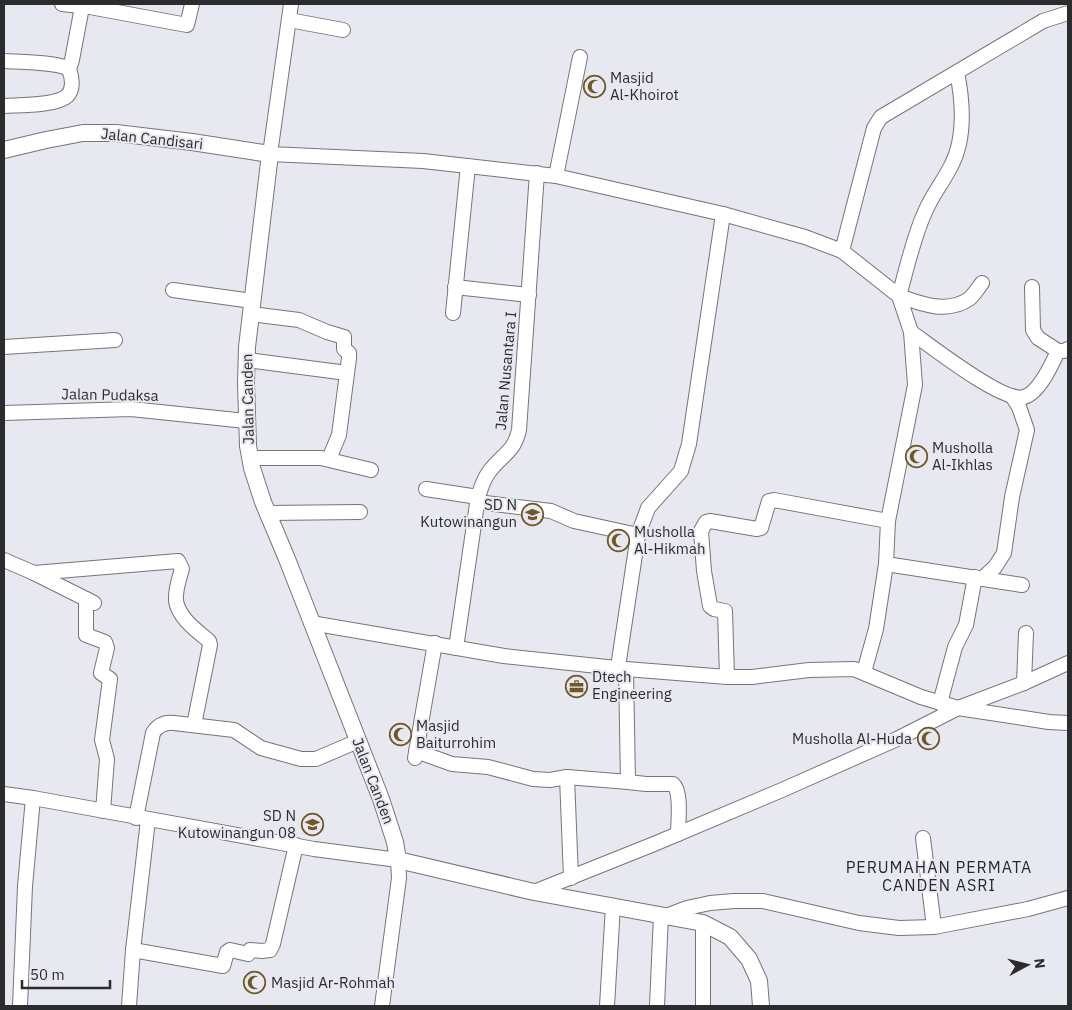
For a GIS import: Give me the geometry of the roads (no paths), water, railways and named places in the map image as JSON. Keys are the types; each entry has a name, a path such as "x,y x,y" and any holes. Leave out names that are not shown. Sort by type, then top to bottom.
{"street":[{"path":"62,4 87,6 187,25 192,4"},
{"name":"Jalan Canden","path":"291,4 270,154 247,360 246,421 250,458 267,513 381,799 395,842 398,860"},
{"path":"4,106 47,102 62,99 68,95 71,86 69,69 87,6"},
{"path":"842,251 874,128 881,117 1043,20 1068,13"},
{"path":"289,20 343,30"},
{"path":"556,176 580,57"},
{"path":"4,61 55,65 69,69"},
{"path":"864,672 876,629 886,564 888,521 915,385 911,332 899,296 924,214 930,199 952,165 958,148 962,120 957,72"},
{"name":"Jalan Candisari","path":"4,150 83,133 116,133 270,154"},
{"path":"270,154 423,161 537,173 723,214 804,237 842,251 899,296 930,306 946,307 969,299 982,283"},
{"path":"452,313 468,166"},
{"name":"Jalan Nusantara I","path":"456,648 478,500 483,480 490,470 511,449 516,441 519,430 537,173"},
{"path":"628,782 622,668 638,535 648,508 674,481 684,463 689,444 723,214"},
{"path":"455,287 529,295"},
{"path":"911,332 989,386 1012,396 1024,398 1032,393 1063,350 1038,338 1033,330 1032,287"},
{"path":"173,290 252,307 298,320 326,332 344,337 344,349 348,353 349,358 339,435 329,459"},
{"path":"4,347 115,340"},
{"path":"247,360 347,373"},
{"path":"940,703 955,647 966,625 979,578 995,567 1004,553 1012,497 1028,430 1019,407 1012,396"},
{"name":"Jalan Pudaksa","path":"4,413 132,409 246,421"},
{"path":"250,458 329,459 371,470"},
{"path":"426,489 478,500 551,511 574,521 638,535"},
{"path":"727,677 725,611 714,609 710,606 704,571 701,531 706,522 761,528 769,501 774,500 888,521"},
{"path":"267,513 360,512"},
{"path":"4,560 91,601 86,635 105,642 107,648 101,673 110,679 102,740 108,759 103,811"},
{"path":"34,573 178,561 182,569 176,601 183,616 209,641 210,645 194,725"},
{"path":"886,564 1022,584"},
{"path":"312,623 504,656 727,677 752,677 834,669 854,669 921,697 958,708 1049,722 1068,723"},
{"path":"1024,683 1026,633"},
{"path":"435,643 415,755 452,764 488,766 533,779 567,778 646,784 673,784 678,795 678,834"},
{"path":"534,892 678,834 897,739 958,708 1024,683 1068,663"},
{"path":"129,1006 142,819 155,730 162,724 167,723 234,730 267,751 301,759 316,759 358,741"},
{"path":"567,778 570,878"},
{"path":"4,794 296,846 398,860 534,892 703,923 730,937 749,958 759,981 761,1006"},
{"path":"20,1006 25,886 33,798"},
{"path":"923,838 934,927"},
{"path":"133,950 223,966 227,952 230,950 248,954 250,950 262,951 271,949 296,846"},
{"path":"382,1006 398,878 398,860"},
{"path":"663,916 710,903 734,900 763,901 859,923 899,928 934,927 1028,910 1068,898"},
{"path":"607,1006 613,906"},
{"path":"657,1006 663,916"},
{"path":"702,1006 703,923"}],"place":[{"name":"Masjid Al-Khoirot","path":"594,87"},
{"name":"Musholla Al-Ikhlas","path":"916,457"},
{"name":"SD N Kutowinangun","path":"533,514"},
{"name":"Musholla Al-Hikmah","path":"618,541"},
{"name":"Dtech Engineering","path":"576,686"},
{"name":"Masjid Baiturrohim","path":"400,735"},
{"name":"Musholla Al-Huda","path":"928,739"},
{"name":"SD N Kutowinangun 08","path":"312,825"},
{"name":"Masjid Ar-Rohmah","path":"255,983"}],"district":[{"name":"PERUMAHAN PERMATA CANDEN ASRI","path":"939,876"}]}
